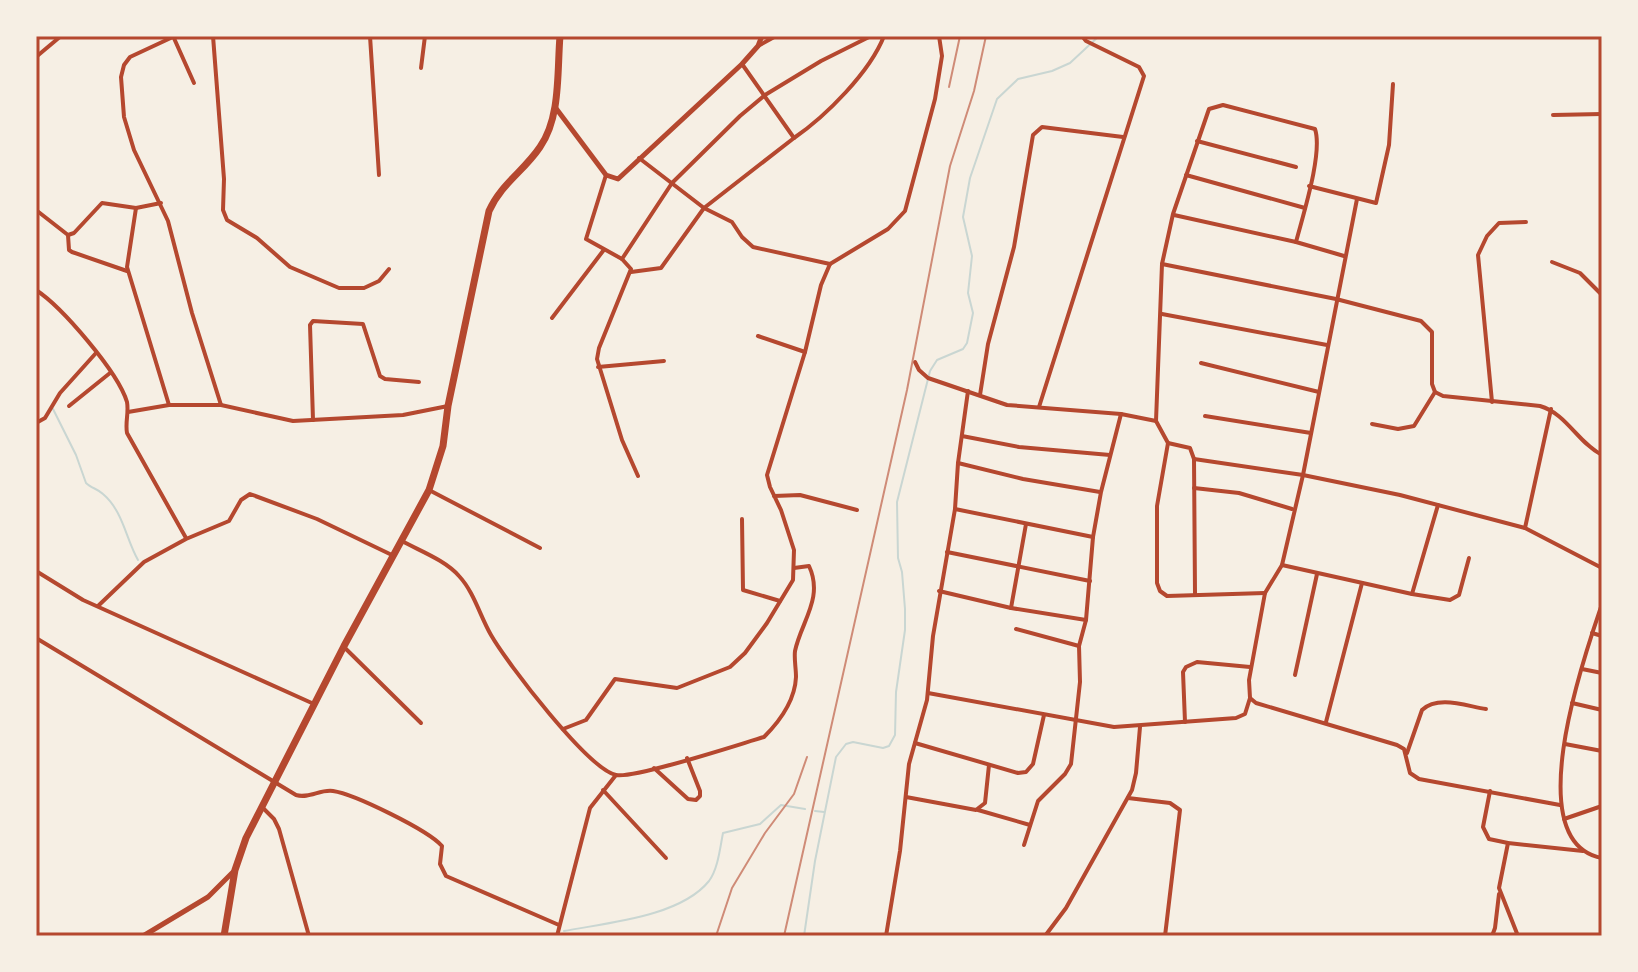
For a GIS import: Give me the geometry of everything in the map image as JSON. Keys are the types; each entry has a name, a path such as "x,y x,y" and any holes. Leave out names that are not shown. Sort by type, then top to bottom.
{"highway":[{"path":"224,936 239,853 344,646 429,490 443,446 448,406 489,211 498,193 544,141 555,107 560,36"}],"street":[{"path":"36,57 61,36"},
{"path":"194,83 174,36 130,57 121,77 126,130 161,203 221,405"},
{"path":"213,36 224,179 223,210 227,220 257,238 290,267 339,288 364,288 379,281 389,269"},
{"path":"370,36 379,175"},
{"path":"421,68 425,36"},
{"path":"758,46 762,36"},
{"path":"555,107 606,175 618,179 758,46 776,36"},
{"path":"622,259 672,183 765,95 821,61 871,36"},
{"path":"631,272 661,268 704,208 823,117 876,56 884,36"},
{"path":"563,729 586,720 615,679 677,688 735,664 793,580 794,550 767,475 805,352 821,285 830,264 888,229 905,211 935,99 942,56 939,36"},
{"path":"1039,407 1144,76 1143,71 1082,36"},
{"path":"742,64 794,138"},
{"path":"1309,186 1376,203 1389,145 1393,84"},
{"path":"1265,593 1167,596 1160,591 1157,583 1157,506 1168,443 1156,421 1162,264 1173,214 1209,109 1223,105 1315,129 1318,144 1296,242"},
{"path":"1553,115 1602,114"},
{"path":"980,395 988,344 1014,247 1033,135 1042,127 1123,137"},
{"path":"1197,141 1296,167"},
{"path":"639,158 704,208 732,222 753,247 830,264"},
{"path":"606,175 585,234 590,243 622,259 630,266 631,272 599,348 598,367 622,440 638,476"},
{"path":"1186,175 1305,208"},
{"path":"928,693 1114,727 1140,727 1245,714 1265,593 1282,565 1303,475 1357,199"},
{"path":"68,235 74,233 102,203 136,208 161,203"},
{"path":"136,208 127,256 128,272 169,405"},
{"path":"36,210 68,235 69,250 128,272"},
{"path":"1173,214 1344,256"},
{"path":"1492,402 1478,255 1499,223 1526,222"},
{"path":"552,318 603,251"},
{"path":"1552,262 1580,273 1602,295"},
{"path":"1162,264 1336,299 1421,321 1431,328 1432,384 1435,392 1443,396 1551,409 1589,448 1602,455"},
{"path":"36,290 59,307 97,353 124,395 128,412 125,422 127,433 186,539"},
{"path":"1162,314 1327,345"},
{"path":"313,420 310,325 313,321 363,324 380,376 419,382"},
{"path":"758,336 805,352"},
{"path":"36,423 51,412 60,393 97,353"},
{"path":"598,367 664,361"},
{"path":"915,362 928,378 1007,405 1121,414 1156,421"},
{"path":"1201,363 1319,392"},
{"path":"69,406 110,373"},
{"path":"886,936 909,764 928,693 939,591 955,509 968,391"},
{"path":"1372,424 1398,429 1414,426 1435,392"},
{"path":"128,412 169,405 221,405 285,420 313,420 403,415 448,406"},
{"path":"1525,528 1551,409"},
{"path":"1024,845 1038,801 1069,770 1080,682 1079,646 1086,620 1093,537 1121,414"},
{"path":"1205,416 1311,433"},
{"path":"962,436 1019,447 1110,455"},
{"path":"1168,443 1190,448 1194,459 1195,594"},
{"path":"1194,459 1303,475 1525,528 1602,568"},
{"path":"958,463 1023,479 1101,492"},
{"path":"1194,488 1239,493 1293,510"},
{"path":"429,490 540,548"},
{"path":"98,606 144,562 186,539 229,521 241,500 250,494 317,519 394,556"},
{"path":"774,496 800,495 857,510"},
{"path":"1412,594 1438,505"},
{"path":"955,509 1093,537"},
{"path":"742,519 743,590 781,601"},
{"path":"1011,608 1027,523"},
{"path":"402,541 450,567 462,578 496,642 563,729 601,767 616,775 627,775 764,737 782,716 795,684 795,654 813,601 812,571 809,566 793,568"},
{"path":"947,552 1090,581"},
{"path":"1282,565 1450,600 1459,595 1469,558"},
{"path":"36,571 83,600 314,704"},
{"path":"1295,675 1317,574"},
{"path":"1326,722 1362,583"},
{"path":"939,591 1011,608 1086,620"},
{"path":"1584,851 1571,837 1564,819 1560,805 1561,772 1572,703 1602,604"},
{"path":"1016,629 1079,646"},
{"path":"1592,633 1602,636"},
{"path":"36,638 273,784 305,797 334,791 437,841 443,852 440,864 446,876 559,925"},
{"path":"344,646 421,723"},
{"path":"1185,722 1183,672 1186,667 1197,662 1252,667"},
{"path":"1582,669 1602,673"},
{"path":"1250,698 1256,703 1397,745 1407,755 1410,773 1419,779 1560,805"},
{"path":"1407,755 1426,706 1440,702 1486,709"},
{"path":"1572,703 1602,710"},
{"path":"915,743 1018,773 1030,769 1044,715"},
{"path":"1045,936 1066,908 1128,798 1136,773 1140,727"},
{"path":"1565,744 1602,751"},
{"path":"654,768 688,799 696,800 700,791 687,758"},
{"path":"976,810 985,803 989,765"},
{"path":"557,936 590,808 616,775"},
{"path":"603,790 666,858"},
{"path":"1490,791 1483,827 1489,839 1584,851 1602,858"},
{"path":"906,797 976,810 1030,825"},
{"path":"1128,798 1170,803 1180,810 1165,936"},
{"path":"1564,819 1602,806"},
{"path":"262,807 279,829 309,936"},
{"path":"1492,936 1508,843"},
{"path":"143,936 208,897 235,870"},
{"path":"1499,888 1518,936"}],"waterway":[{"path":"804,936 836,757 846,744 853,742 883,748 889,746 895,735 896,692 905,630 902,572 898,558 897,502 930,371 937,360 963,349 967,343 973,313 968,293 972,256 963,217 970,178 997,99 1018,79 1070,63 1099,36"},
{"path":"53,409 86,483 110,501 138,560"},
{"path":"564,931 621,921 680,903 709,881 723,833 760,824 781,805 805,809"},
{"path":"815,811 824,812"},
{"path":"545,936 551,934"}],"railway":[{"path":"949,87 960,36"},
{"path":"784,936 907,390 950,166 974,91 986,36"},
{"path":"716,936 732,888 765,833 794,794 807,757"}]}
